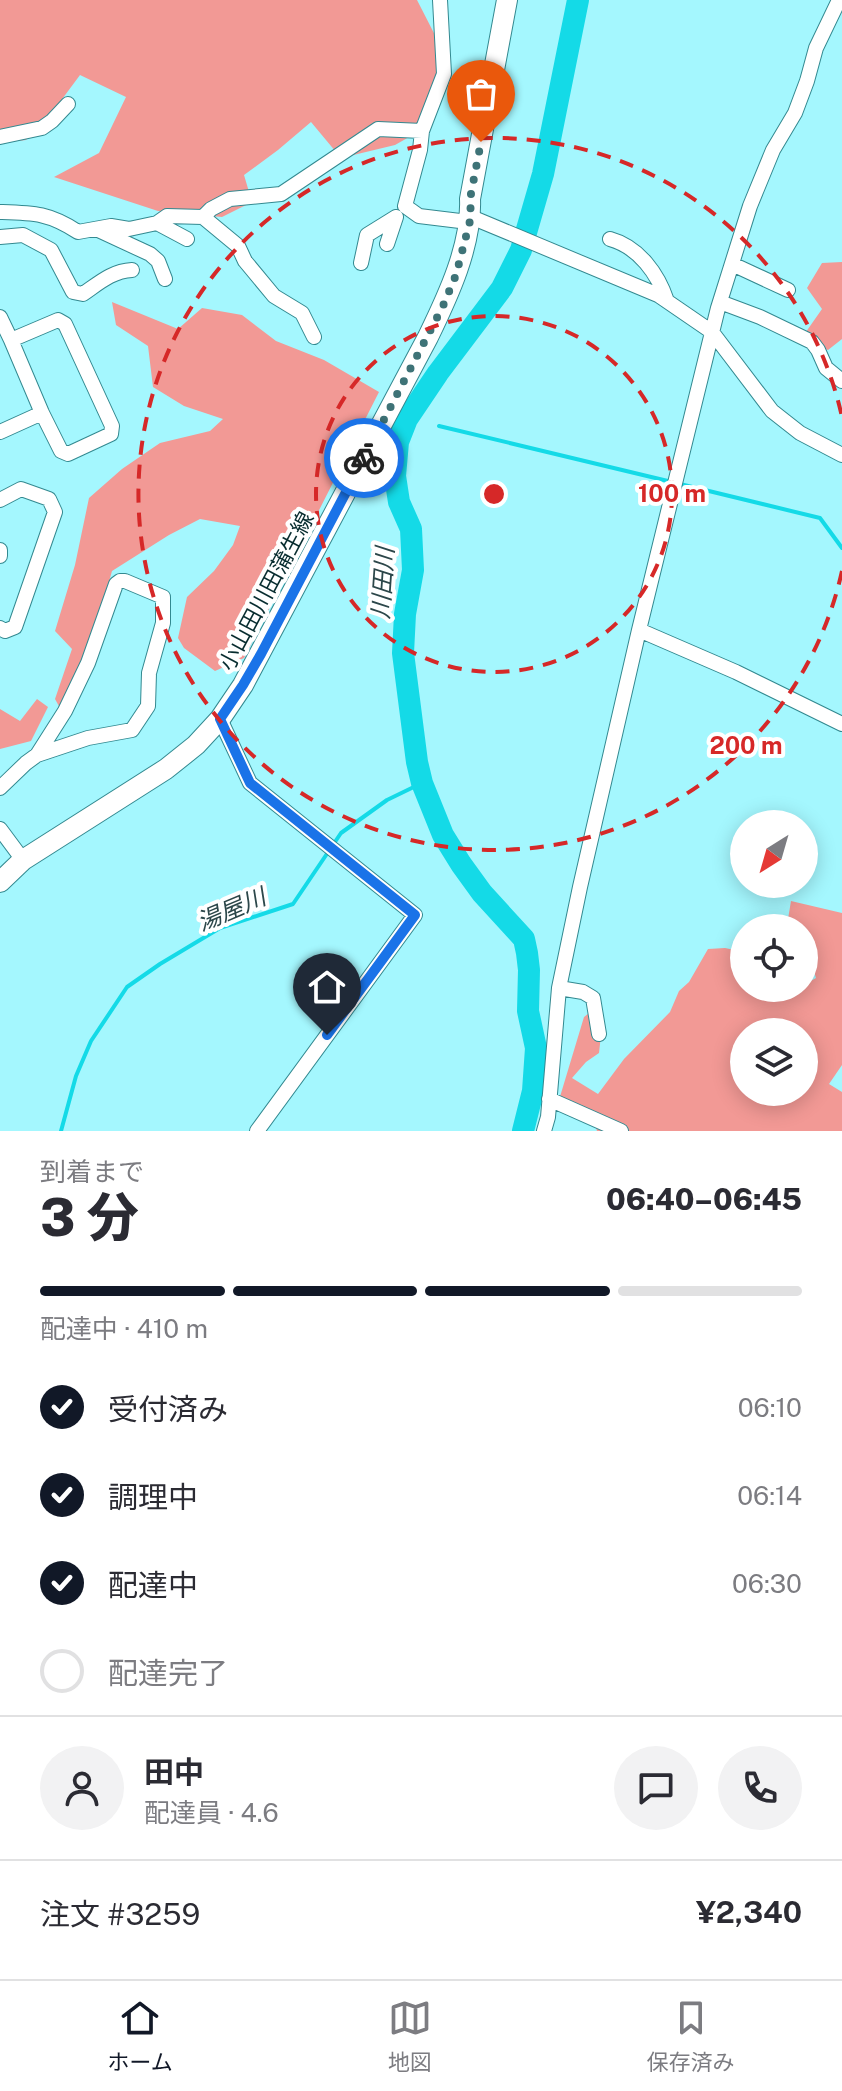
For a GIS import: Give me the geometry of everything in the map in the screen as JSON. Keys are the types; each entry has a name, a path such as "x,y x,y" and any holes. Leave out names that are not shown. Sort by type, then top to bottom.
{"main road":[{"name":"小山田川田蒲生線","path":"0,882 23,860 166,769 196,745 220,719 261,654 433,327 456,275 471,217 470,199 507,0"}],"street":[{"path":"387,244 403,213 422,131 444,74 440,0"},
{"path":"544,1131 548,1117 559,988 580,887 712,332 750,206 773,150 795,113 816,48 839,1"},
{"path":"0,137 42,128 68,104"},
{"path":"203,217 230,199 281,194 378,129 422,131"},
{"path":"0,212 37,213 78,232 111,226 129,229 157,223 167,216 203,217 238,246 245,261 274,296 302,313 314,337"},
{"path":"361,263 367,235 403,213 460,221 471,217 658,295 712,332 772,411 800,433 842,455"},
{"path":"157,223 187,239"},
{"path":"96,229 150,254 158,261 165,279"},
{"path":"0,237 23,235 51,250 73,292 83,294 110,275 132,270"},
{"path":"610,239 634,250 661,284 667,302"},
{"path":"732,264 788,290"},
{"path":"720,302 812,342 826,368 842,381"},
{"path":"0,317 61,451 68,454 111,434 112,426 65,324 58,320 11,340"},
{"path":"0,432 42,413"},
{"path":"0,500 21,489 49,499 55,512 15,627 5,631 0,628"},
{"path":"0,788 37,755 88,738 132,730 148,706 149,673 163,623 163,597 125,581 116,584 88,663 65,711 37,755"},
{"path":"639,630 736,672 842,724"},
{"path":"220,719 250,783 415,915 257,1131"},
{"path":"0,829 23,860"},
{"path":"559,988 583,992 593,998 599,1034"},
{"path":"549,1099 621,1131"}],"shaded area":[{"path":"0,0 417,0 438,41 435,109 418,132 395,145 341,158 311,122 244,175 252,202 222,217 158,211 54,177 99,153 126,97 80,75 26,140 0,143"},
{"path":"842,262 842,339 828,350 801,339 822,309 807,288 822,263"},
{"path":"112,302 178,329 202,308 242,315 276,341 324,360 379,392 244,658 215,671 184,648 178,638 187,597 214,571 233,545 240,526 200,519 112,571 88,657 60,708 55,699 72,649 55,631 75,565 89,498 122,469 160,443 210,431 223,419 184,406 153,387 148,346 116,325"},
{"path":"37,699 48,707 31,741 0,749 0,709 20,721"},
{"path":"791,901 842,913 842,1065 829,1084 842,1092 842,1131 597,1131 576,1115 556,1110 584,1017 598,1006 602,1026 599,1053 572,1078 598,1094 624,1059 670,1012 679,991 689,982 708,949 730,949 730,1002 818,1002 818,914 789,914"}],"waterway":[{"name":"川田川","path":"523,1131 533,1091 536,1048 528,1011 527,953 524,939 482,893 443,835 422,783 403,653 405,614 413,570 411,529 399,502 395,476 398,442 407,419 502,288 521,250 543,174 578,0"},
{"path":"439,426 672,482"},
{"path":"680,484 820,518 842,548"},
{"name":"湯屋川","path":"61,1131 76,1076 91,1041 127,987 220,928 293,904 341,833 387,800 422,783"}],"way so far":[{"path":"364,458 456,275 471,217 470,199 481,142"}],"route":[{"path":"327,1035 415,915 250,783 220,719 261,654 364,458"}]}
